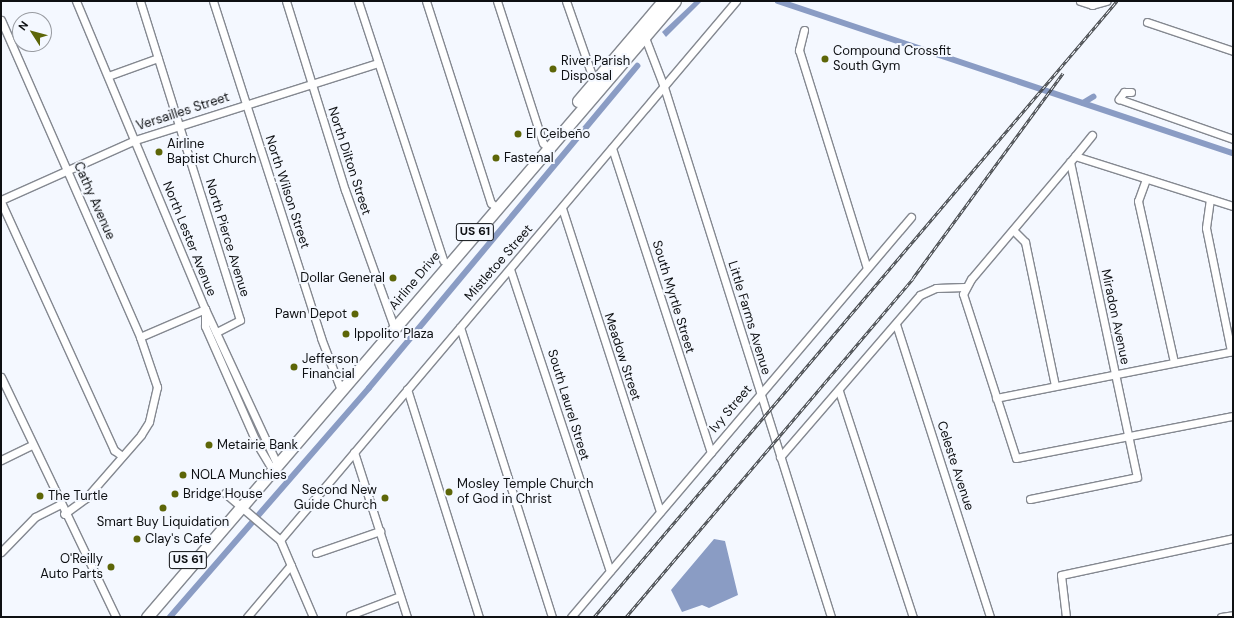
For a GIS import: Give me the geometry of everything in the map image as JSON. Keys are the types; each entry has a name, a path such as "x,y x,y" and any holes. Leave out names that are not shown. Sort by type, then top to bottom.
{"highway":[{"name":"Airline Drive","path":"642,33 663,1"},
{"name":"Airline Drive","path":"147,617 242,508 274,466 339,387 493,205 642,33 675,1"},
{"name":"Airline Drive","path":"392,324 443,260 493,205"},
{"name":"Airline Drive","path":"140,617 242,508"}],"street":[{"name":"North Lester Avenue","path":"76,1 205,309 257,418 274,466"},
{"name":"North Pierce Avenue","path":"140,1 180,125 240,322 216,332"},
{"name":"North Wilson Street","path":"213,1 339,387"},
{"name":"North Dilton Street","path":"286,1 392,324"},
{"path":"358,1 443,260"},
{"path":"426,1 493,205"},
{"path":"497,1 545,145"},
{"path":"566,1 596,86"},
{"path":"1080,1 1103,3"},
{"name":"Mistletoe Street","path":"280,540 736,2"},
{"name":"Cathy Avenue","path":"1,20 155,373 157,393 149,422 122,456"},
{"path":"1148,22 1233,51"},
{"path":"804,30 799,50 867,268"},
{"name":"Little Farms Avenue","path":"642,33 664,87 831,617"},
{"path":"108,76 158,58"},
{"name":"Versailles Street","path":"1,201 135,140 378,62"},
{"path":"1131,92 1124,92 1119,98 1233,139"},
{"path":"1092,135 965,287 966,305 1016,458 1233,416"},
{"name":"South Myrtle Street","path":"612,148 710,452"},
{"path":"1073,159 1146,178 1233,206"},
{"name":"Miradon Avenue","path":"1030,499 1137,477 1115,374 1073,159"},
{"path":"1146,178 1138,201 1174,362"},
{"path":"996,398 1232,351 1206,228 1210,199"},
{"path":"1,201 114,450 122,456 86,498 64,514"},
{"name":"Meadow Street","path":"562,208 660,512"},
{"name":"Ivy Street","path":"571,617 911,217"},
{"path":"1013,230 1025,242 1055,386"},
{"name":"South Laurel Street","path":"510,269 610,571"},
{"path":"780,457 925,291 965,287"},
{"name":"North Lester Avenue","path":"205,309 205,326 238,398 247,422 274,466"},
{"path":"140,337 205,309"},
{"name":"Celeste Avenue","path":"896,324 990,617"},
{"path":"460,327 552,617"},
{"path":"1,377 64,514 116,617"},
{"path":"407,389 480,617"},
{"path":"839,391 912,617"},
{"path":"238,398 246,395"},
{"path":"247,422 257,418"},
{"path":"1,460 32,445"},
{"path":"354,452 407,617"},
{"path":"225,493 280,540 313,617"},
{"path":"1,552 35,518 60,504"},
{"path":"316,553 380,531"},
{"path":"1066,617 1061,575 1233,538"},
{"path":"247,617 291,565"},
{"path":"350,615 400,596"},
{"path":"1221,617 1233,615"}],"water":[{"path":"695,1 702,1 666,37 662,32"},
{"path":"714,539 725,541 738,595 709,608 702,605 682,612 671,590"}],"waterway":[{"path":"778,1 1233,153"},
{"path":"170,617 369,388 637,66"},
{"path":"1083,103 1093,97"}],"railway":[{"path":"594,617 1117,1"},
{"path":"626,617 913,278 1063,73"}],"place":[{"name":"Compound Crossfit South Gym","path":"825,59"},
{"name":"River Parish Disposal","path":"553,69"},
{"name":"El Ceibeño","path":"518,134"},
{"name":"Airline Baptist Church","path":"159,152"},
{"name":"Fastenal","path":"496,158"},
{"name":"Dollar General","path":"393,278"},
{"name":"Pawn Depot","path":"355,314"},
{"name":"Ippolito Plaza","path":"346,334"},
{"name":"Jefferson Financial","path":"294,367"},
{"name":"Metairie Bank","path":"209,445"},
{"name":"NOLA Munchies","path":"183,475"},
{"name":"Mosley Temple Church of God in Christ","path":"449,492"},
{"name":"Bridge House","path":"175,494"},
{"name":"The Turtle","path":"40,496"},
{"name":"Second New Guide Church","path":"385,498"},
{"name":"Smart Buy Liquidation","path":"163,508"},
{"name":"Clay's Cafe","path":"137,539"},
{"name":"O'Reilly Auto Parts","path":"111,567"}]}
